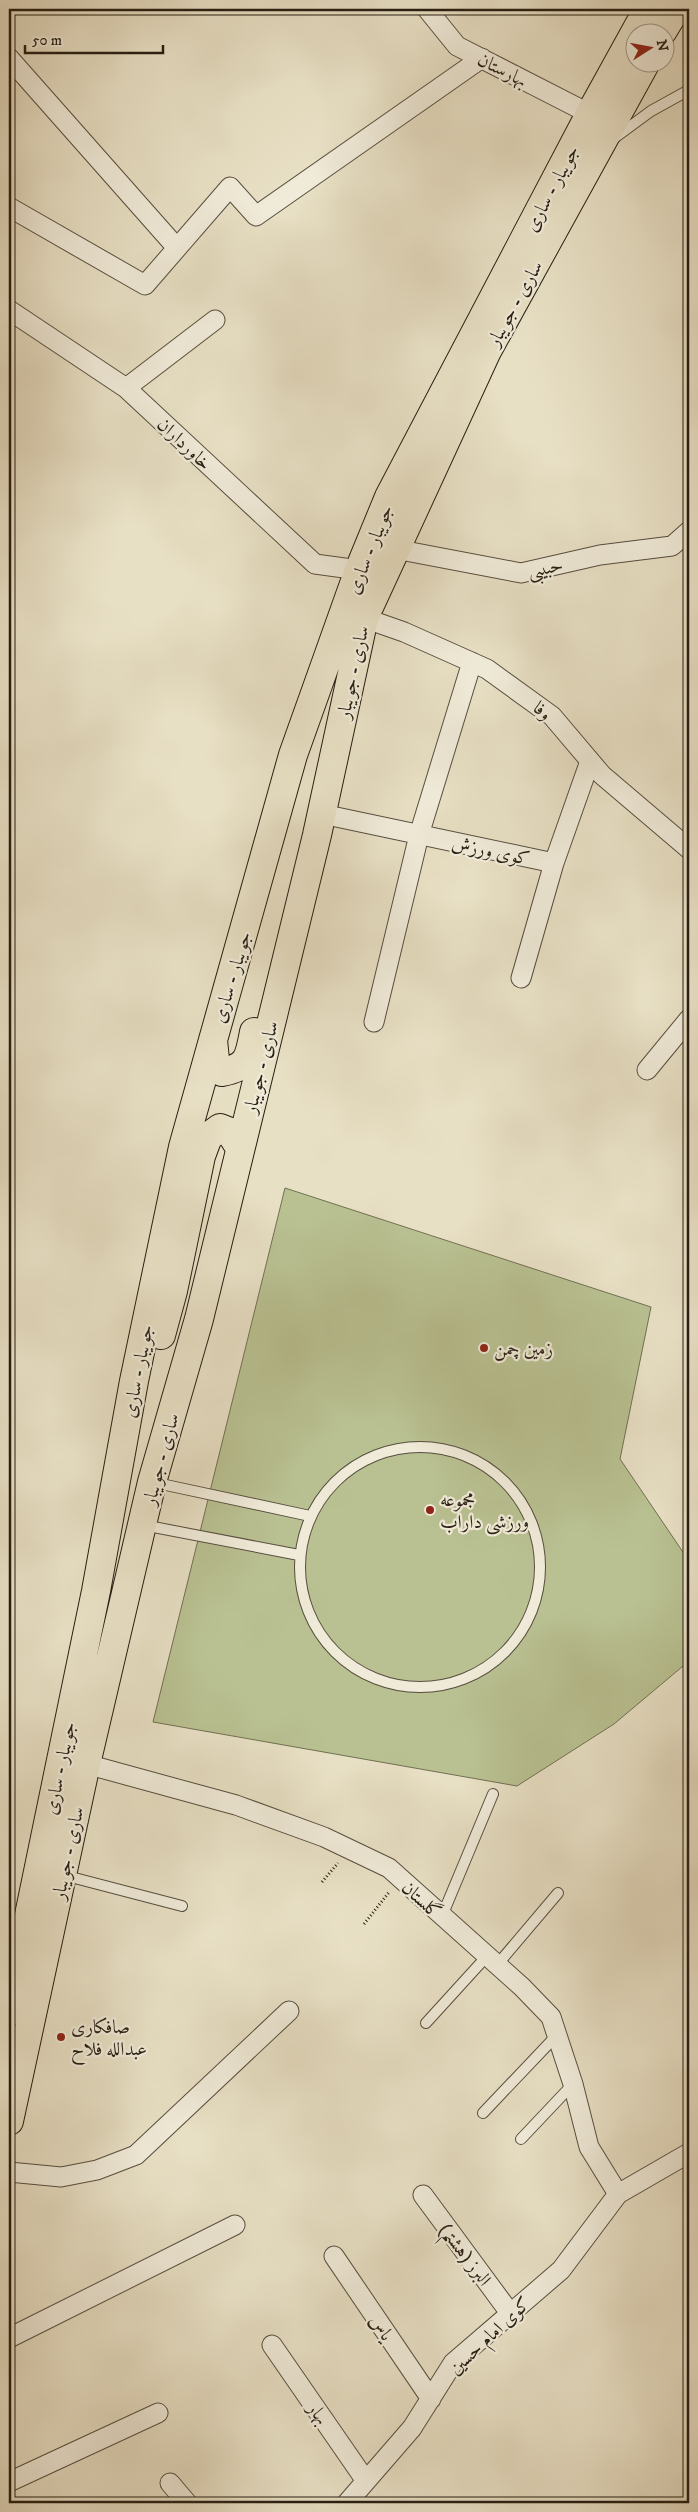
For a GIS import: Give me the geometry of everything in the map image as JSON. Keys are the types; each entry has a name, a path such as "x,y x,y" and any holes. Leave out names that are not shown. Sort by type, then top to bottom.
{"highway":[{"name":"جویبار - ساری","path":"9,2012 96,1591 134,1381 183,1147 202,1086 212,1039 293,755 359,570 389,498 590,114 648,9"},
{"path":"671,22 680,11"},
{"name":"ساری - جویبار","path":"9,2120 86,1764 152,1482 199,1319 322,814 364,618 487,351 641,72"},
{"path":"212,1039 215,1060 222,1072 237,1069 248,1059 266,981 280,946 295,926"},
{"path":"134,1381 160,1337 173,1291 201,1156 208,1137 220,1128 230,1132 240,1148"}],"street":[{"name":"بهارستان","path":"427,9 457,46 590,114"},
{"path":"9,58 177,248"},
{"path":"9,207 145,285 230,187 256,216 482,58"},
{"name":"خاورداران","path":"9,310 126,388 315,564 359,570"},
{"path":"126,388 216,320"},
{"name":"حبیبی","path":"396,550 521,573 600,554 672,546 689,531"},
{"name":"وفا","path":"364,618 404,632 488,669 552,716 602,774 689,849"},
{"path":"374,1022 419,835 472,662"},
{"name":"کوی ورزش","path":"322,814 554,863 590,761"},
{"path":"521,978 554,863"},
{"path":"647,1070 689,1019"},
{"name":"گلستان","path":"86,1764 144,1782 236,1804 324,1838 389,1868 551,2017 573,2084 589,2147 618,2194"},
{"path":"9,2172 61,2177 97,2170 136,2154 289,2011"},
{"path":"618,2194 689,2153"},
{"name":"کوی امام حسین","path":"347,2503 412,2428 454,2363 561,2270 618,2194"},
{"name":"البرز (هشتم)","path":"423,2195 510,2313"},
{"path":"9,2338 235,2225"},
{"name":"یاس","path":"334,2256 431,2399"},
{"name":"بهار","path":"272,2345 366,2482"},
{"path":"9,2482 158,2413"},
{"path":"170,2483 186,2503"}],"lane":[{"path":"598,150 651,111 689,90"},
{"path":"405,1446 443,1447 479,1461 510,1485 530,1518 540,1555 538,1594 523,1630 498,1659 464,1680 424,1688 383,1682 347,1663 319,1634 302,1596 299,1555 310,1516 333,1482 366,1458 405,1446"},
{"path":"152,1482 310,1516"},
{"path":"142,1525 299,1555"},
{"path":"442,1916 493,1794"},
{"path":"62,1875 182,1906"},
{"path":"426,2023 492,1961 558,1893"},
{"path":"483,2113 557,2035"},
{"path":"521,2140 573,2084"}],"path":[{"path":"322,1882 350,1850"},
{"path":"364,1924 400,1879"}],"green space":[{"name":"مجموعه ورزشی داراب","path":"285,1188 651,1307 620,1459 689,1561 689,1661 614,1724 517,1786 153,1722"}],"place":[{"name":"زمین چمن","path":"484,1348"},
{"name":"مجموعه ورزشی داراب","path":"430,1510"},
{"name":"صافکاری عبدالله فلاح","path":"61,2037"}]}
